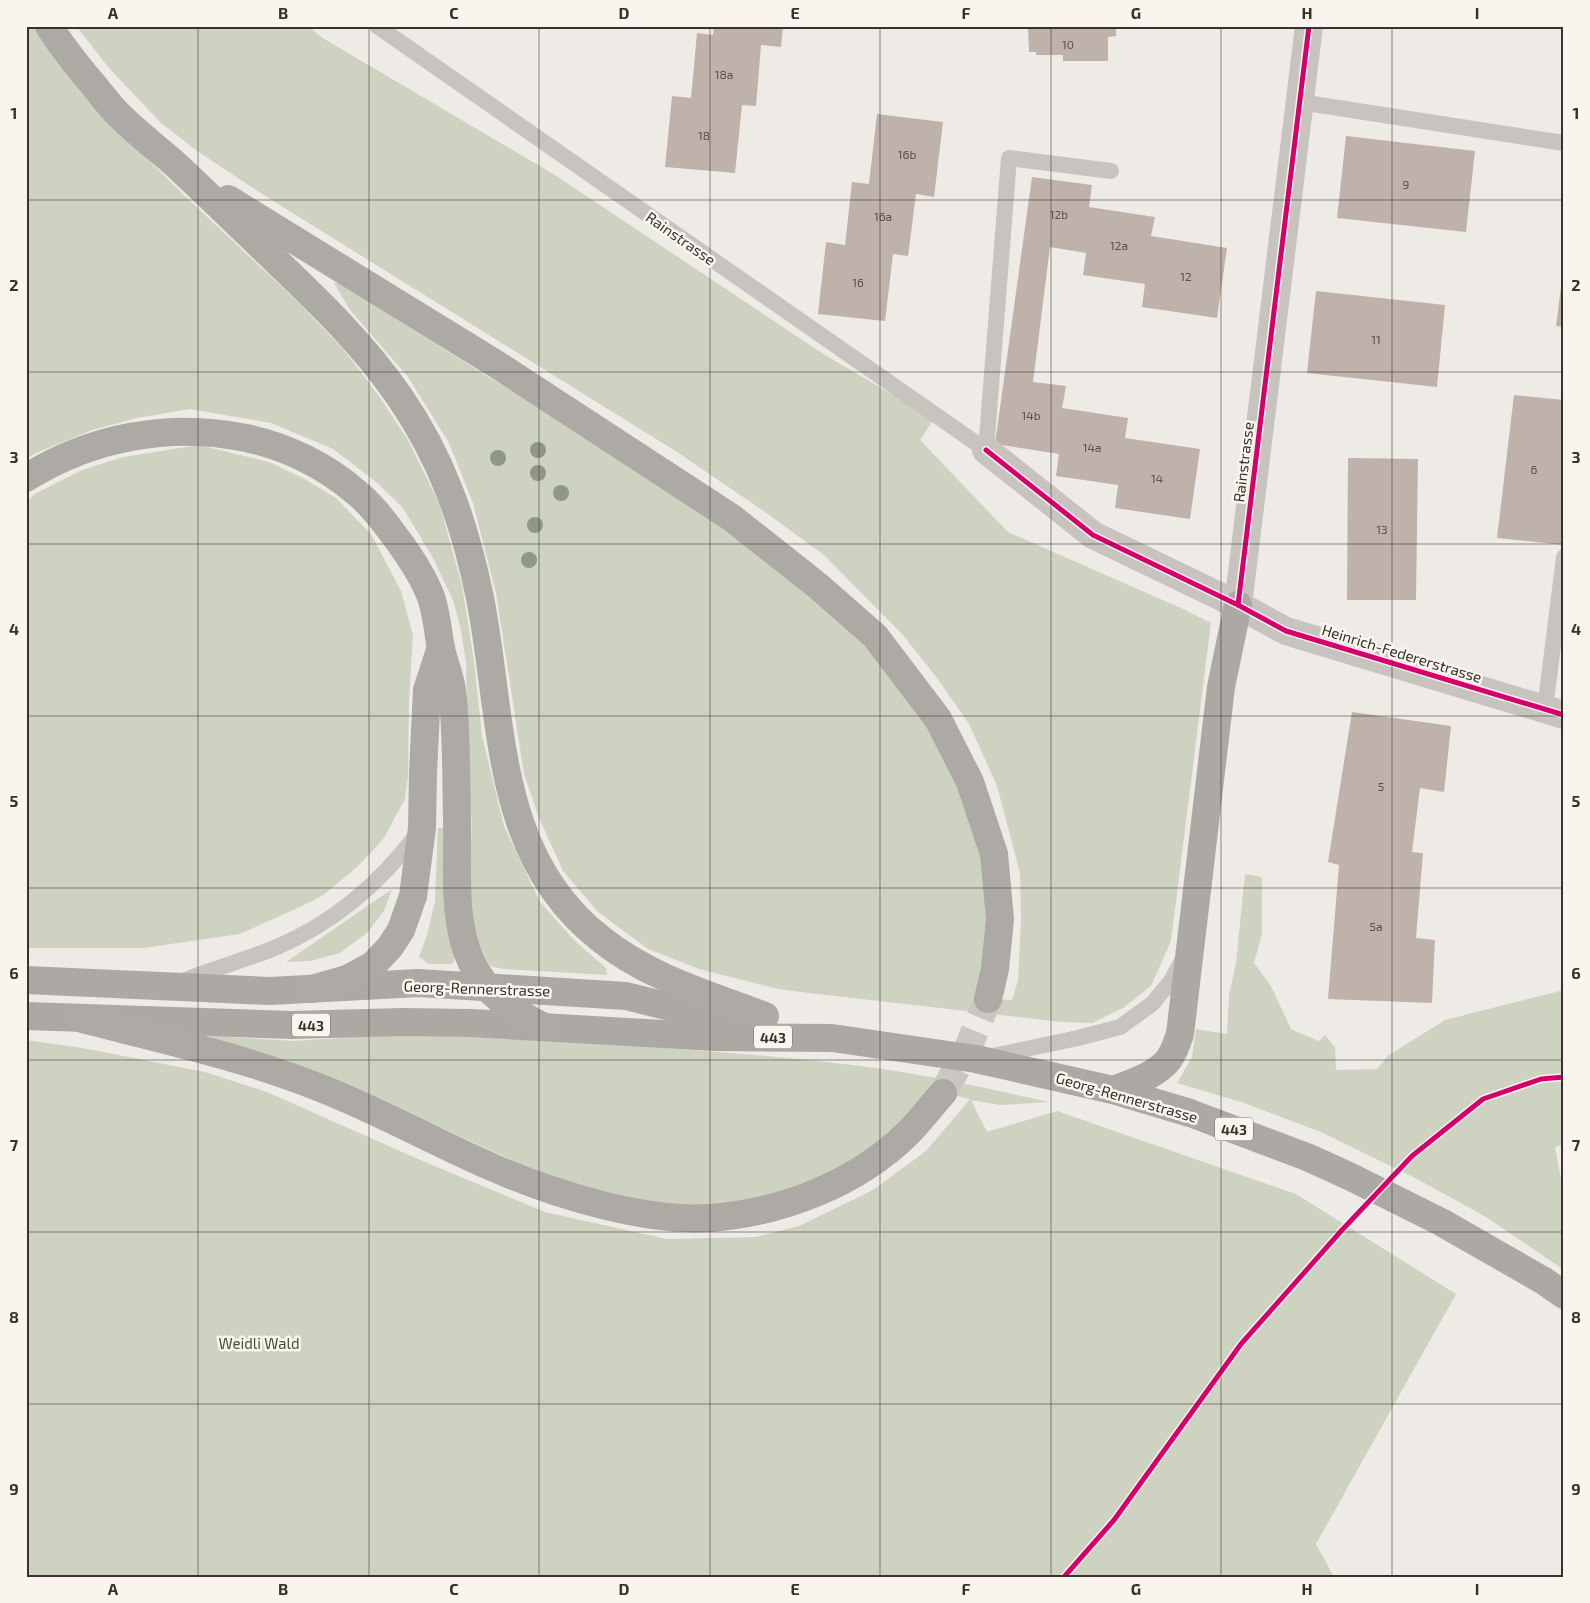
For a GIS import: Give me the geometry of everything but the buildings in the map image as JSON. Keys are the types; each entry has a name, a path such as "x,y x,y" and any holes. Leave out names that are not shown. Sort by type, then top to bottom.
{"highway":[{"path":"50,26 65,51 119,116 173,162 319,302 363,350 384,375 401,400 434,456 451,492 462,522 472,560 511,794 521,828 534,858 564,906 602,941 645,969 680,985 765,1016"},
{"path":"173,162 247,211 496,364 732,518 818,586 875,636 938,719 970,782 994,854 1000,919 995,969 988,999"},
{"path":"26,478 56,461 127,437 177,431 215,433 254,439 281,448 317,465 357,493 385,522 412,558 431,598 452,688 458,889 462,933 471,962 486,987 512,1011 544,1027"},
{"path":"1113,1090 1133,1083 1162,1066 1169,1059 1180,1034 1221,688 1238,605"},
{"path":"312,989 347,979 373,965 390,948 401,930 413,896 422,828 427,690 441,646"},
{"name":"Georg-Rennerstrasse","path":"26,980 270,991 418,984 626,996 674,1008 765,1016 832,1038"},
{"name":"Georg-Rennerstrasse","path":"26,1016 291,1025 403,1022 544,1027 715,1037 832,1038 976,1060 1113,1090 1261,1139 1351,1177 1441,1222 1564,1294"},
{"path":"78,1018 270,1069 322,1088 495,1169 556,1192 665,1217 708,1218 766,1210 826,1189 872,1162 908,1133 943,1093"}],"street":[{"name":"Rainstrasse","path":"986,450 1093,535 1238,605 1309,26"},
{"name":"Heinrich-Federerstrasse","path":"1238,605 1286,631 1554,712"}],"lane":[{"name":"Rainstrasse","path":"377,26 986,450"},
{"path":"1300,102 1564,143"},
{"path":"986,450 1009,158 1111,171"},
{"path":"1554,712 1564,557"},
{"path":"167,987 279,946 326,920 355,900 379,878 400,857 422,828"},
{"path":"976,1060 1120,1027 1152,1004 1171,981 1189,948"}],"green space":[{"path":"26,26 35,26 62,66 101,113 185,196 300,304 344,350 379,396 408,440 439,503 462,585 474,661 482,736 504,826 540,902 575,941 606,968 607,975 504,969 490,966 475,937 469,885 472,823 468,780 466,663 461,630 453,600 433,558 403,508 375,481 333,449 271,423 190,409 137,418 92,430 26,459"},
{"path":"76,26 308,26 321,37 555,175 825,355 934,419 920,440 1008,532 1211,623 1171,941 1151,986 1123,1008 1092,1023 1062,1022 778,989 699,969 648,949 598,912 563,871 539,818 524,774 496,593 473,503 449,443 408,377 350,310 334,283 339,283 485,375 560,419 713,519 838,613 927,721 957,774 977,836 989,888 988,946 977,998 1012,1000 1018,980 1021,920 1020,873 997,786 969,724 937,678 902,634 824,555 677,452 262,194 200,153 161,123 109,68"},
{"path":"199,445 269,462 303,478 336,498 371,534 401,591 413,635 409,700 408,776 405,799 378,845 357,867 322,896 240,934 144,948 26,948 26,502 35,494 82,470 123,457"},
{"path":"438,828 443,828 447,908 455,958 452,964 429,964 419,957 427,935 435,901"},
{"path":"1245,874 1262,877 1262,934 1254,963 1271,986 1291,1029 1319,1041 1325,1035 1335,1047 1336,1070 1377,1069 1389,1055 1445,1020 1564,990 1564,1144 1555,1147 1564,1195 1564,1270 1486,1217 1419,1180 1323,1133 1244,1103 1177,1083 1192,1057 1196,1029 1227,1034 1229,995 1236,963"},
{"path":"392,889 384,911 367,933 340,953 310,961 286,962"},
{"name":"Weidli Wald","path":"413,1033 578,1042 798,1059 878,1068 977,1086 1050,1102 1000,1105 971,1100 987,1132 1057,1111 1296,1194 1456,1294 1316,1544 1334,1577 26,1577 26,1040 83,1048 205,1072 267,1092 418,1159 545,1212 667,1239 756,1237 799,1226 873,1190 926,1151 970,1099 931,1090 910,1115 846,1168 750,1203 687,1206 648,1202 583,1187 527,1167 433,1124 208,1038 212,1036 294,1041"}],"tunnel":[{"path":"943,1093 968,1048 988,999"}],"cycle path":[{"path":"1238,605 1309,26"},
{"path":"986,450 1093,535 1238,605 1286,631 1564,715"},
{"path":"1064,1577 1114,1520 1241,1344 1342,1230 1412,1156 1483,1099 1541,1079 1564,1077"}]}
